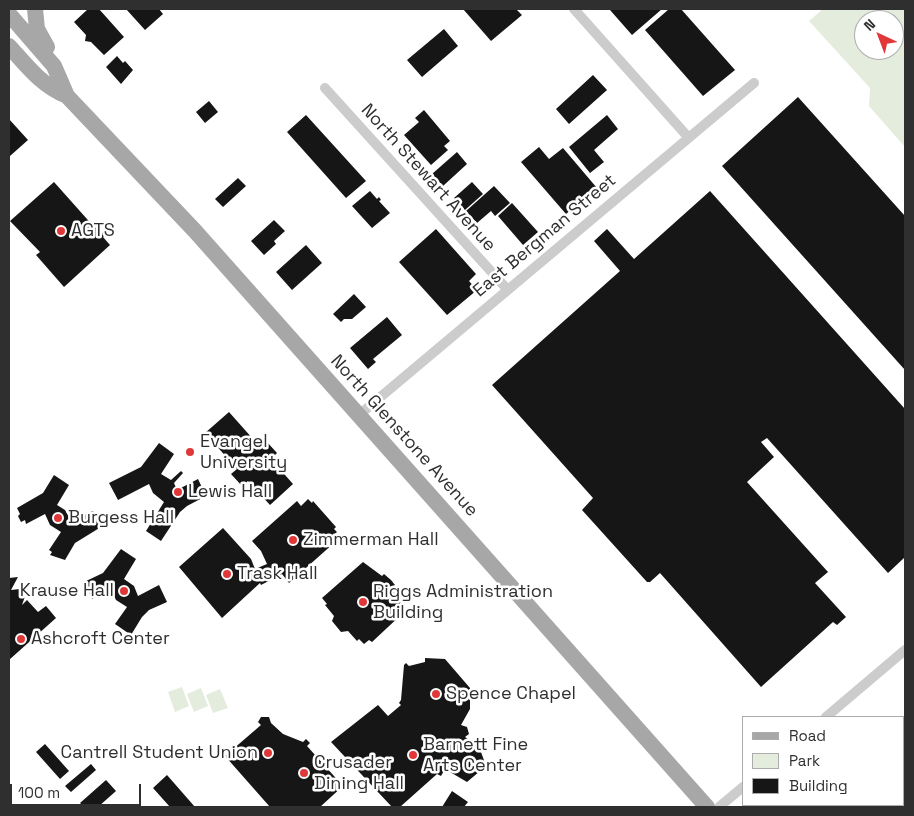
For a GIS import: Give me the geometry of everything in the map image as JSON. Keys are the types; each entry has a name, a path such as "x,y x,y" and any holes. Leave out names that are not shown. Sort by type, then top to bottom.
{"main road":[{"path":"35,9 37,29 54,66"},
{"name":"North Glenstone Avenue","path":"9,14 54,66 67,96 195,231 707,807"},
{"name":"North Glenstone Avenue","path":"9,46 51,89 67,96"},
{"path":"9,57 28,67"}],"street":[{"path":"574,9 688,137"},
{"name":"East Bergman Street","path":"359,415 754,83"},
{"name":"North Stewart Avenue","path":"326,88 507,289"},
{"path":"827,716 905,650"},
{"path":"719,807 742,788"}],"green space":[{"path":"823,9 905,9 905,147 869,106 870,88 809,21"},
{"path":"182,687 189,706 175,712 168,692"},
{"path":"201,688 208,706 194,712 187,694"},
{"path":"220,689 228,708 213,713 206,695"}],"building":[{"path":"88,9 99,9 124,37 104,55 91,42 85,41 86,35 74,22"},
{"path":"126,9 159,9 163,14 145,30"},
{"path":"463,9 516,9 522,15 491,41"},
{"path":"662,9 632,35 610,10"},
{"path":"669,9 681,9 735,70 703,96 645,30"},
{"path":"444,29 458,46 422,77 407,60"},
{"path":"117,56 123,63 125,61 133,70 121,84 106,67"},
{"path":"593,75 607,90 569,124 556,109"},
{"path":"798,97 905,216 905,370 722,166"},
{"path":"209,101 218,112 205,123 196,112"},
{"path":"424,110 450,141 444,146 448,150 431,165 404,135 419,122 415,118"},
{"path":"306,115 366,181 346,198 287,132"},
{"path":"607,115 618,129 594,150 604,162 590,173 569,147"},
{"path":"9,119 28,140 10,156 9,155"},
{"path":"539,147 549,159 563,148 597,188 566,214 521,162"},
{"path":"457,152 467,164 443,186 432,174"},
{"path":"238,178 246,186 223,207 215,199"},
{"name":"AGTS","path":"54,182 95,228 97,226 105,235 103,237 110,245 64,287 36,255 40,252 10,221"},
{"path":"472,182 483,194 465,210 454,198"},
{"path":"494,186 510,203 495,216 491,211 477,223 466,211"},
{"path":"370,191 377,199 379,197 381,200 379,201 390,213 372,228 352,206"},
{"path":"710,191 905,409 905,557 888,573 767,438 761,442 774,457 747,482 828,572 815,583 846,617 837,625 833,622 761,687 660,573 650,582 647,582 582,510 593,498 492,385 620,271 594,241 607,229 634,259"},
{"path":"512,203 538,232 523,245 498,216"},
{"path":"274,220 285,231 274,241 276,244 264,255 251,241"},
{"path":"436,229 476,274 469,281 477,290 447,315 399,262"},
{"path":"306,245 322,263 292,290 276,272"},
{"path":"354,294 366,307 352,319 344,319 341,322 333,314"},
{"path":"387,317 402,335 373,359 376,362 368,369 350,348"},
{"path":"229,412 261,448 267,442 277,453 271,459 293,484 270,505 248,481 242,486 231,474 237,469 205,433"},
{"name":"Lewis Hall","path":"159,443 174,454 161,474 171,480 181,471 183,473 174,483 177,490 198,479 206,496 180,512 161,541 146,531 164,502 153,493 149,484 118,500 109,483 141,467"},
{"name":"Burgess Hall","path":"54,475 69,485 57,505 65,510 71,521 93,511 101,527 75,543 65,560 50,555 52,552 49,550 61,532 50,525 45,514 26,524 25,520 21,522 18,516 20,514 17,508 43,493"},
{"path":"308,499 312,503 313,501 336,527 334,529 337,532 330,538 334,543 289,583 282,574 261,585 260,583 222,618 179,567 223,528 251,559 255,569 267,564 261,551 252,541 297,501 301,506"},
{"name":"Krause Hall","path":"121,549 136,559 124,579 134,586 138,596 159,585 167,602 149,610 142,617 131,635 115,624 127,607 116,600 111,589 92,599 84,582 103,573"},
{"name":"Riggs Administration Building","path":"363,562 382,576 384,574 391,580 395,585 391,588 404,608 400,611 402,614 372,642 369,640 364,644 359,639 357,641 348,631 341,632 332,621 334,616 322,598"},
{"name":"Ashcroft Center","path":"18,577 11,590 28,588 22,605 27,600 38,612 46,606 56,618 9,660 9,578"},
{"name":"Barnett Fine Arts Center","path":"425,658 445,659 470,688 470,709 461,725 467,727 469,734 465,737 476,745 481,752 486,766 467,782 445,769 441,776 437,774 400,807 392,807 331,742 378,705 388,716 401,705 399,703 401,700 404,665 406,663 409,666 425,662"},
{"path":"261,717 269,717 271,723 283,734 303,742 306,739 310,743 307,746 343,786 320,807 270,807 225,756 261,725 258,722"},
{"path":"45,744 69,771 60,779 36,752"},
{"path":"91,764 96,770 71,792 65,786"},
{"path":"167,775 195,807 170,807 153,788"},
{"path":"904,776 905,807 867,807 904,806"},
{"path":"106,780 116,791 98,807 84,807 80,803"},
{"path":"452,791 468,802 464,807 442,807"}],"place":[{"name":"AGTS","path":"61,231"},
{"name":"Evangel University","path":"190,452"},
{"name":"Lewis Hall","path":"178,492"},
{"name":"Burgess Hall","path":"58,518"},
{"name":"Zimmerman Hall","path":"293,540"},
{"name":"Trask Hall","path":"227,574"},
{"name":"Krause Hall","path":"124,591"},
{"name":"Riggs Administration Building","path":"363,602"},
{"name":"Ashcroft Center","path":"21,639"},
{"name":"Spence Chapel","path":"436,694"},
{"name":"Cantrell Student Union","path":"268,753"},
{"name":"Barnett Fine Arts Center","path":"413,755"},
{"name":"Crusader Dining Hall","path":"304,773"}]}
